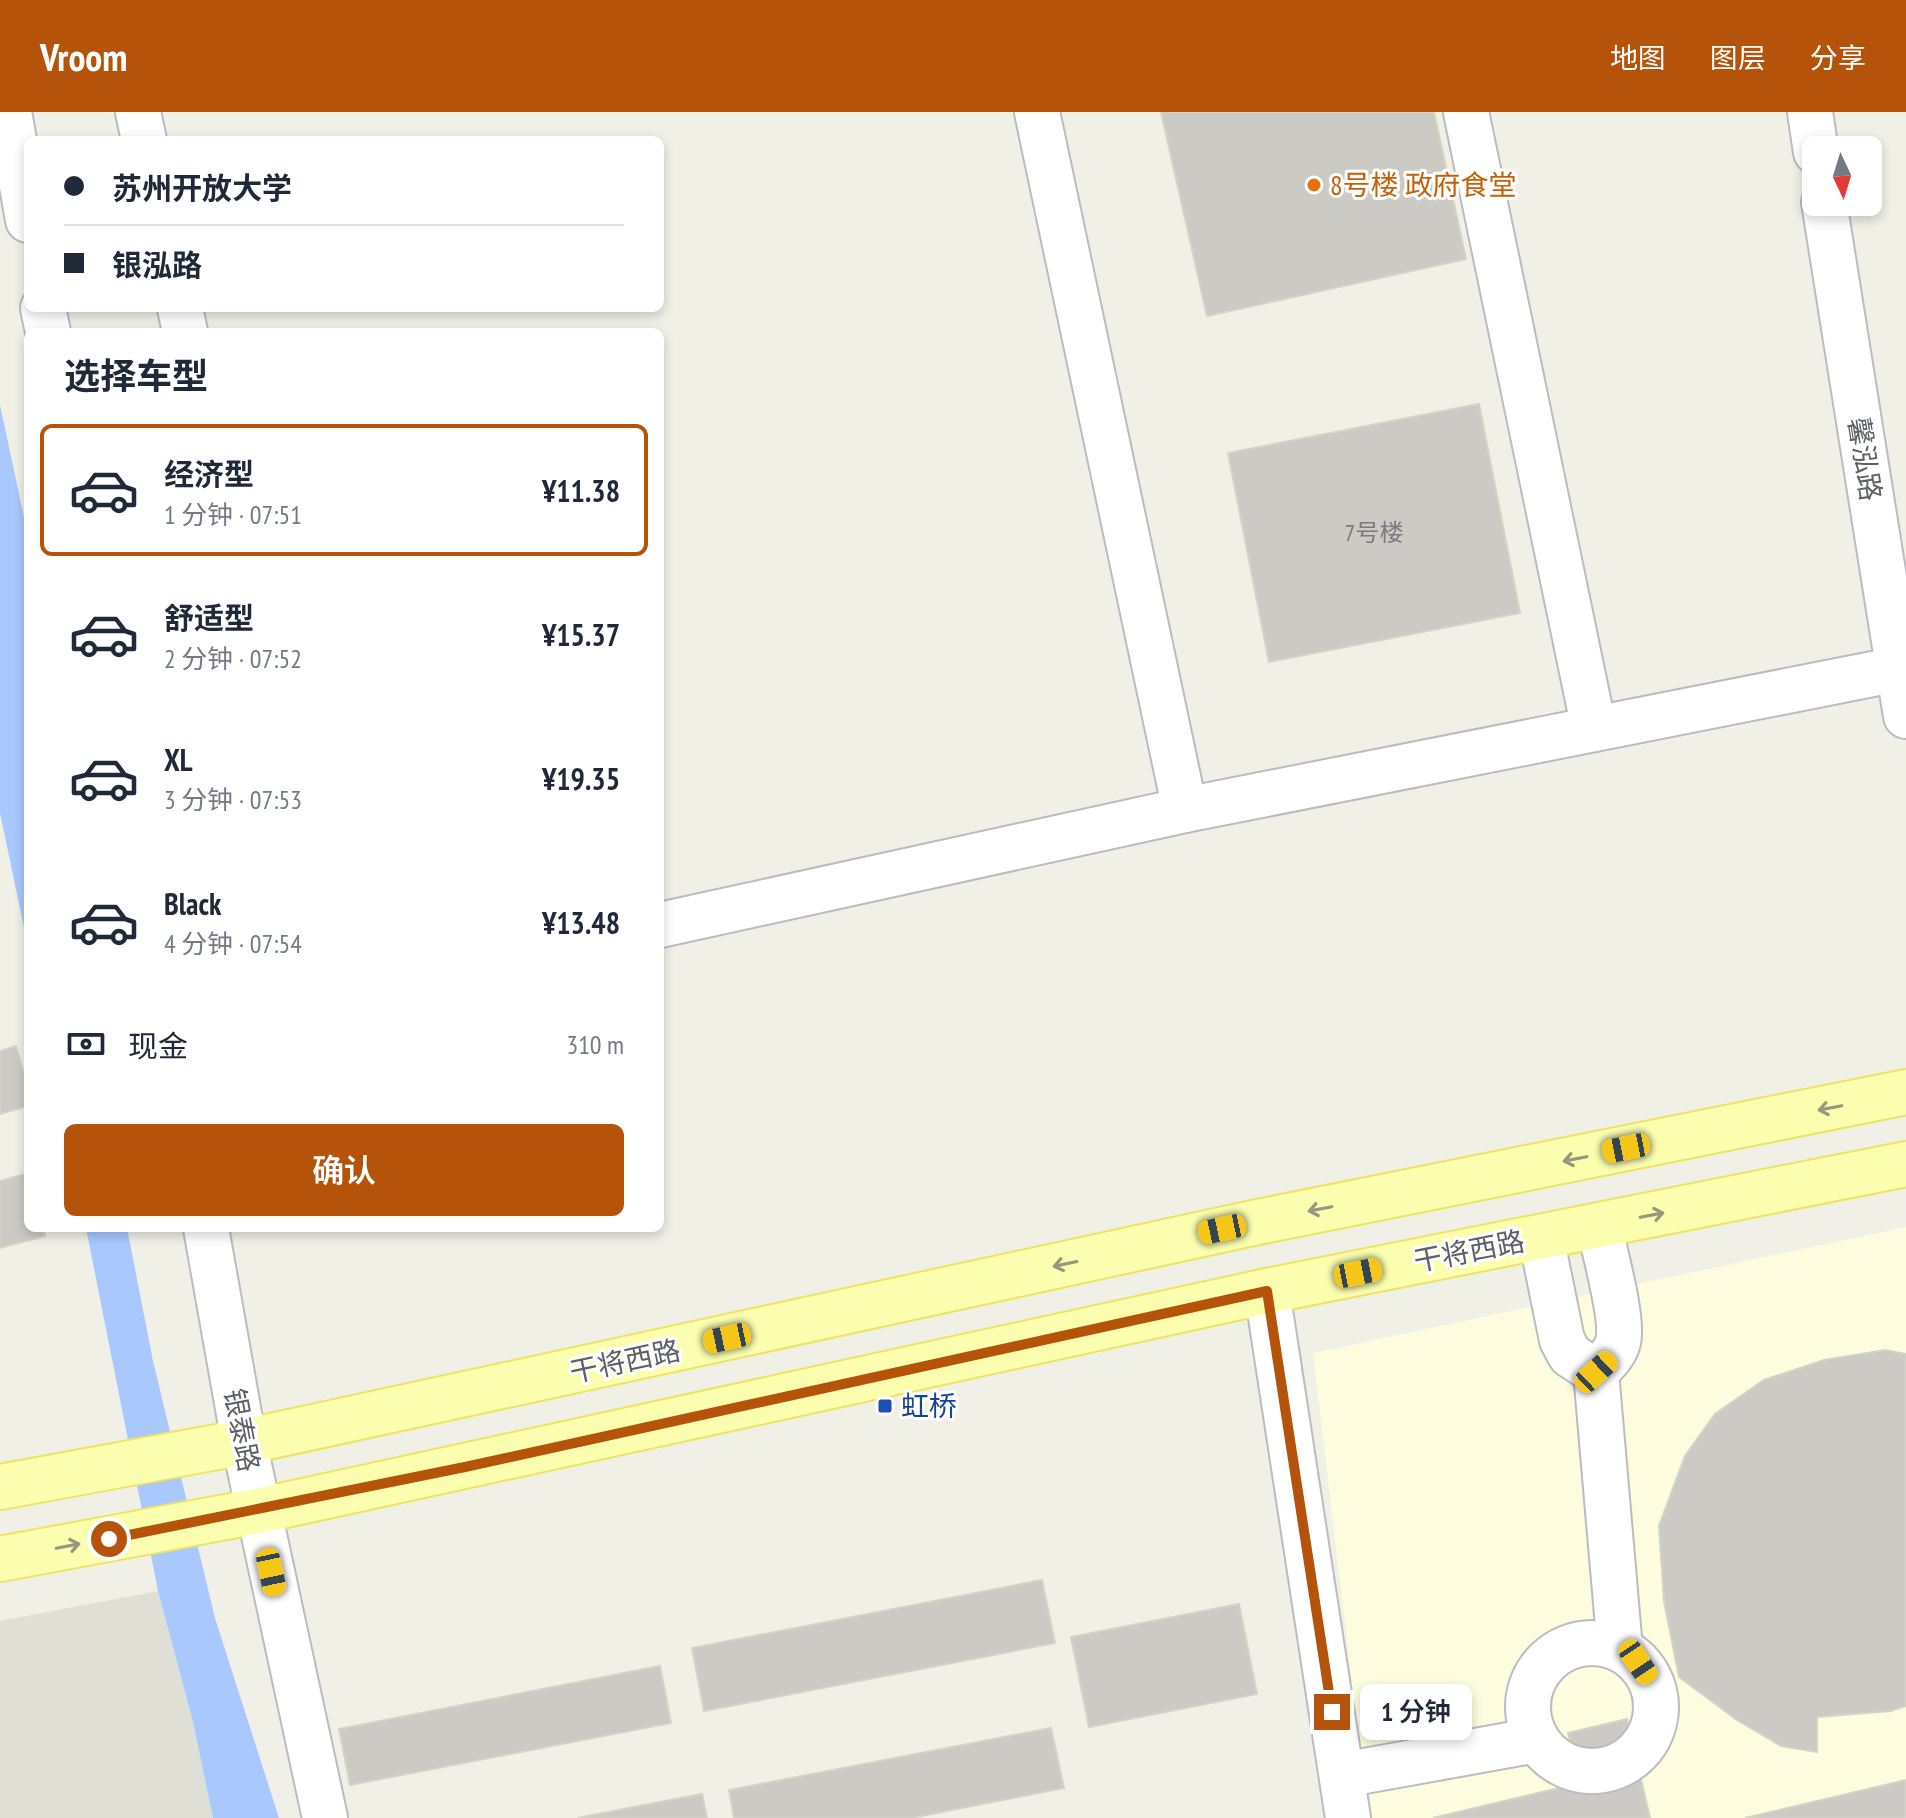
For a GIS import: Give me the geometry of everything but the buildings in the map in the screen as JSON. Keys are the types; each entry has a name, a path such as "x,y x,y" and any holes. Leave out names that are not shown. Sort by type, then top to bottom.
{"main road":[{"name":"干将西路","path":"0,1487 244,1442 1238,1226 1906,1092"},
{"name":"干将西路","path":"0,1559 258,1511 1267,1291 1906,1164"}],"street":[{"path":"9,112 24,197"},
{"path":"138,112 143,136"},
{"path":"1037,112 1185,810"},
{"path":"1466,112 1594,729"},
{"path":"1810,112 1814,136"},
{"name":"馨泓路","path":"1826,216 1906,716"},
{"path":"664,924 1185,810 1898,669"},
{"path":"1599,1225 1618,1324 1618,1342 1608,1360 1596,1372 1620,1649"},
{"name":"银泰路","path":"207,1232 244,1442 325,1818"},
{"path":"1541,1237 1562,1340 1570,1355 1596,1372"},
{"path":"1267,1291 1348,1818"},
{"path":"1599,1643 1620,1649 1638,1662 1651,1681 1656,1700 1655,1720 1648,1739 1636,1754 1619,1765 1599,1771 1579,1770 1560,1763 1537,1740 1527,1711 1530,1688 1540,1669 1556,1654 1577,1645 1599,1643"},
{"path":"1342,1775 1537,1740"}],"shaded area":[{"path":"1906,1227 1906,1818 1368,1818 1313,1353"},
{"path":"158,1591 193,1722 213,1818 0,1818 0,1621"}],"water":[{"path":"0,405 24,517 24,928 0,813"},
{"path":"87,1232 128,1232 153,1361 215,1618 279,1818 213,1818 193,1722 158,1591"}],"place":[{"name":"8号楼 政府食堂","path":"1314,185"},
{"name":"虹桥","path":"885,1406"}],"route":[{"path":"109,1539 465,1467 1267,1291 1332,1712"}]}
